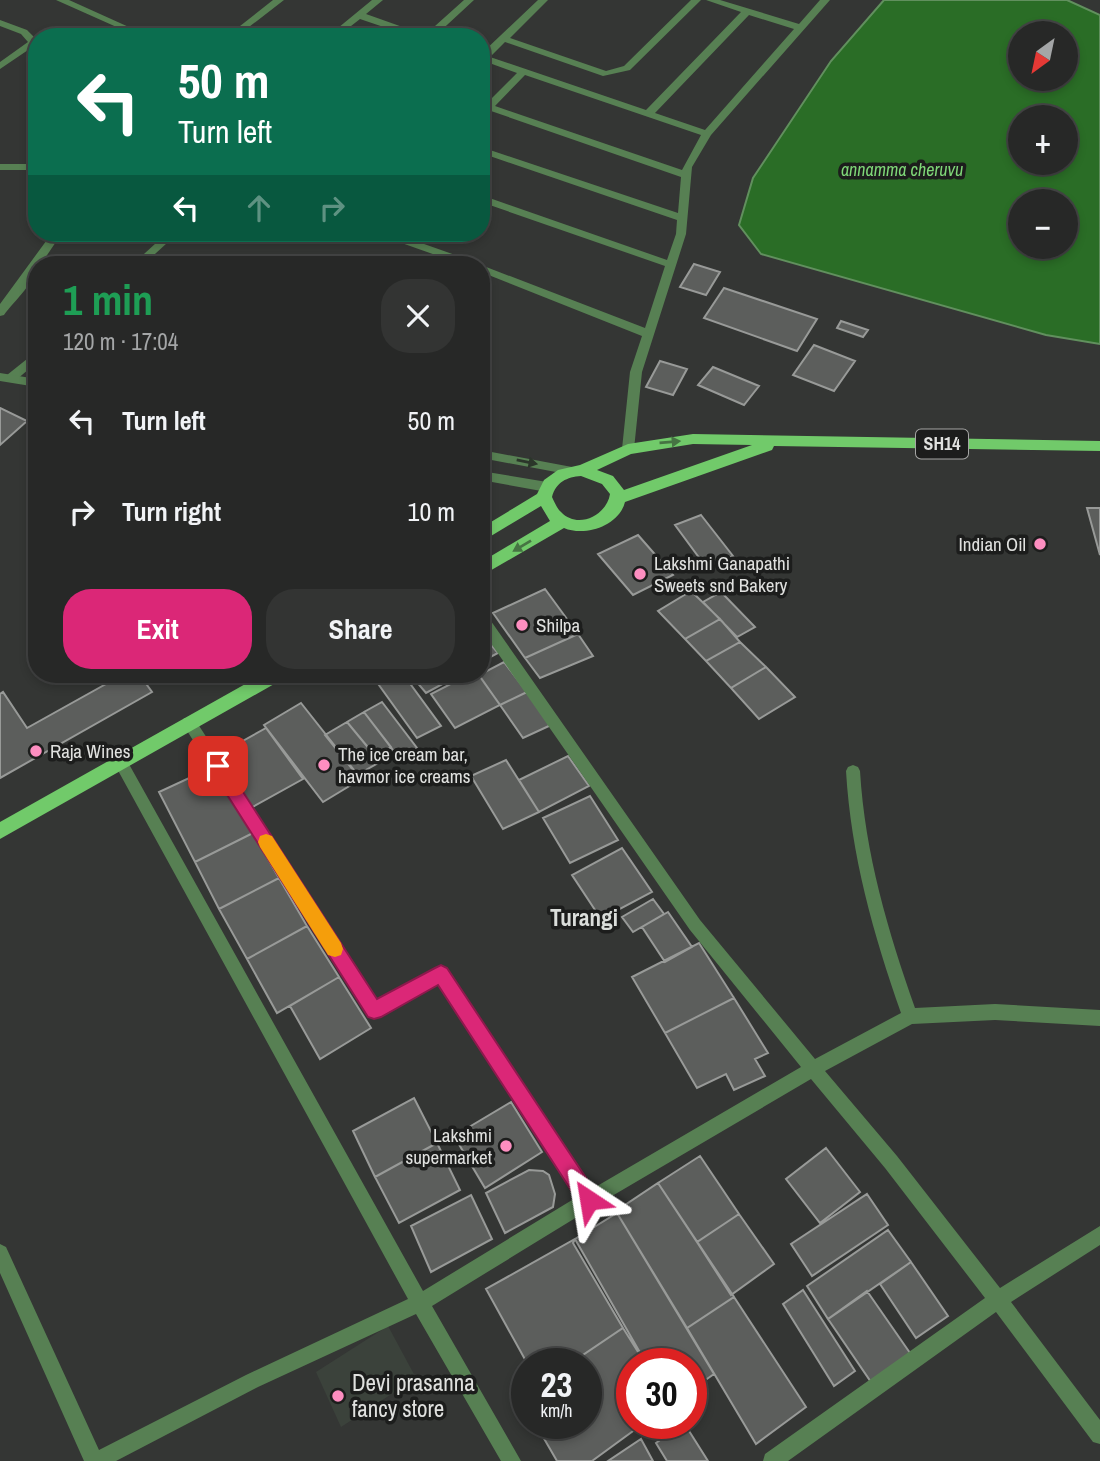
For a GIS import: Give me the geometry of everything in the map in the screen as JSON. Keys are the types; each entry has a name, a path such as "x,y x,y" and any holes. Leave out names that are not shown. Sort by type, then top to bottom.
{"main road":[{"name":"SH14","path":"545,492 552,480 628,449 693,439 1100,446"},
{"name":"SH14","path":"619,498 783,440"},
{"path":"490,530 545,492 548,511 562,522 581,526 600,523 615,513 619,498 614,485 601,474 577,471"},
{"path":"490,565 562,522"},
{"path":"0,831 260,683"}],"street":[{"path":"61,0 126,28"},
{"path":"342,28 378,0"},
{"path":"435,28 469,0"},
{"path":"490,51 543,0"},
{"path":"504,38 606,74 620,72 696,0"},
{"path":"711,0 801,28"},
{"path":"648,114 744,10 750,0"},
{"path":"628,449 636,372 669,264 681,234 687,167 707,134 825,0"},
{"path":"241,28 274,1"},
{"path":"359,15 397,28"},
{"path":"0,23 28,36"},
{"path":"0,66 28,48"},
{"path":"490,59 707,134"},
{"path":"490,106 524,71"},
{"path":"490,113 687,175"},
{"path":"490,153 683,218"},
{"path":"0,167 28,167"},
{"path":"490,201 669,264"},
{"path":"147,256 163,242"},
{"path":"409,242 448,256"},
{"path":"490,272 648,334"},
{"path":"0,312 28,276"},
{"path":"5,378 28,361"},
{"path":"5,378 28,382"},
{"path":"490,456 577,471"},
{"path":"490,477 545,492"},
{"path":"490,631 695,925 891,1162 1100,1435"},
{"path":"189,722 374,1011 441,974 589,1200"},
{"path":"120,761 420,1303 512,1461"},
{"path":"853,771 854,808 881,934 910,1016"},
{"path":"0,1253 95,1461 252,1381 420,1303 589,1200 813,1069 910,1016 995,1012 1100,1018"},
{"path":"772,1461 998,1300 1100,1235"}],"shaded area":[{"name":"Devi prasanna fancy store","path":"388,1326 416,1378 341,1427 316,1372"}],"water":[{"name":"annamma cheruvu","path":"884,0 1067,0 1100,15 1100,344 1046,335 761,254 739,225 753,178 831,61"}],"building":[{"path":"694,264 720,272 706,295 680,287"},
{"path":"724,288 817,319 797,351 704,318"},
{"path":"841,321 868,330 863,337 837,328"},
{"path":"814,345 855,361 834,391 793,375"},
{"path":"660,361 687,369 673,395 646,387"},
{"path":"713,367 759,386 744,405 698,385"},
{"path":"0,408 27,421 0,445"},
{"path":"1087,508 1100,508 1100,555"},
{"path":"701,515 733,556 706,567 675,525"},
{"path":"638,535 673,575 633,595 598,554"},
{"path":"545,589 578,634 525,658 493,613"},
{"path":"691,591 720,619 685,639 658,611"},
{"path":"721,592 755,627 737,637 703,602"},
{"path":"720,619 740,642 706,661 685,639"},
{"path":"578,634 593,656 540,678 525,658"},
{"path":"740,642 766,667 731,688 706,661"},
{"path":"490,644 498,653 490,657"},
{"path":"504,662 527,692 500,705 485,683 490,683 490,669"},
{"path":"766,667 795,697 759,719 731,688"},
{"path":"108,683 146,683 152,692 0,778 0,694 3,692 27,728"},
{"path":"377,683 410,683 441,726 417,738"},
{"path":"418,683 444,683 426,693"},
{"path":"452,683 484,683 500,705 455,728 431,694"},
{"path":"527,692 551,725 523,738 500,705"},
{"path":"382,702 417,748 399,758 364,712"},
{"path":"301,703 361,779 323,802 264,725"},
{"path":"364,712 391,747 376,757 347,722"},
{"path":"347,722 380,762 357,775 325,735"},
{"path":"266,728 303,779 249,809 214,757"},
{"path":"568,756 589,786 539,812 519,780"},
{"path":"506,760 539,812 503,829 471,776"},
{"path":"215,766 253,833 195,862 159,792"},
{"path":"590,796 618,840 570,863 543,818"},
{"path":"253,833 279,878 219,909 195,862"},
{"path":"622,848 652,892 601,919 572,875"},
{"path":"279,878 307,926 247,959 219,909"},
{"path":"653,899 664,914 633,932 622,917"},
{"path":"668,912 692,947 665,962 642,927"},
{"path":"307,926 339,977 277,1013 247,959"},
{"path":"699,943 734,998 665,1033 632,977"},
{"path":"339,977 371,1028 320,1059 290,1006"},
{"path":"734,998 768,1053 755,1059 765,1076 734,1090 726,1074 697,1088 665,1033"},
{"path":"414,1098 437,1143 375,1177 353,1131"},
{"path":"511,1102 542,1152 485,1188 454,1136"},
{"path":"437,1143 460,1190 399,1223 375,1177"},
{"path":"826,1148 860,1192 820,1223 786,1179"},
{"path":"700,1156 739,1214 697,1242 658,1183"},
{"path":"529,1170 543,1171 549,1175 555,1194 553,1207 505,1233 486,1193"},
{"path":"658,1183 734,1297 687,1328 617,1213 613,1213"},
{"path":"867,1194 888,1225 812,1276 791,1244"},
{"path":"471,1195 492,1239 431,1272 411,1226"},
{"path":"617,1213 698,1348 637,1348 575,1239"},
{"path":"739,1214 774,1264 731,1295 697,1242"},
{"path":"888,1230 911,1262 828,1319 807,1286"},
{"path":"575,1239 573,1243 623,1328 593,1348 519,1348 486,1289"},
{"path":"911,1262 948,1316 916,1338 880,1284"},
{"path":"803,1290 855,1371 834,1386 783,1304"},
{"path":"867,1291 910,1353 871,1382 828,1319"},
{"path":"734,1297 806,1407 756,1444 707,1362 707,1348 699,1348 687,1328"},
{"path":"623,1328 636,1348 616,1348 616,1439 622,1439 592,1461 557,1461 544,1439 602,1439 602,1348 593,1348"},
{"path":"707,1362 714,1374 707,1379"},
{"path":"641,1439 653,1461 608,1461"},
{"path":"662,1439 694,1439 708,1461 667,1461 656,1443"}],"slow traffic":[{"path":"266,842 335,949"}],"place":[{"name":"Indian Oil","path":"1040,544"},
{"name":"Lakshmi Ganapathi Sweets snd Bakery","path":"640,574"},
{"name":"Shilpa","path":"522,625"},
{"name":"Raja Wines","path":"36,751"},
{"name":"The ice cream bar, havmor ice creams","path":"324,765"},
{"name":"Lakshmi supermarket","path":"506,1146"},
{"name":"Devi prasanna fancy store","path":"338,1396"}],"district":[{"name":"Turangi","path":"584,918"}],"route":[{"path":"218,766 374,1011 441,974 589,1200"}]}
